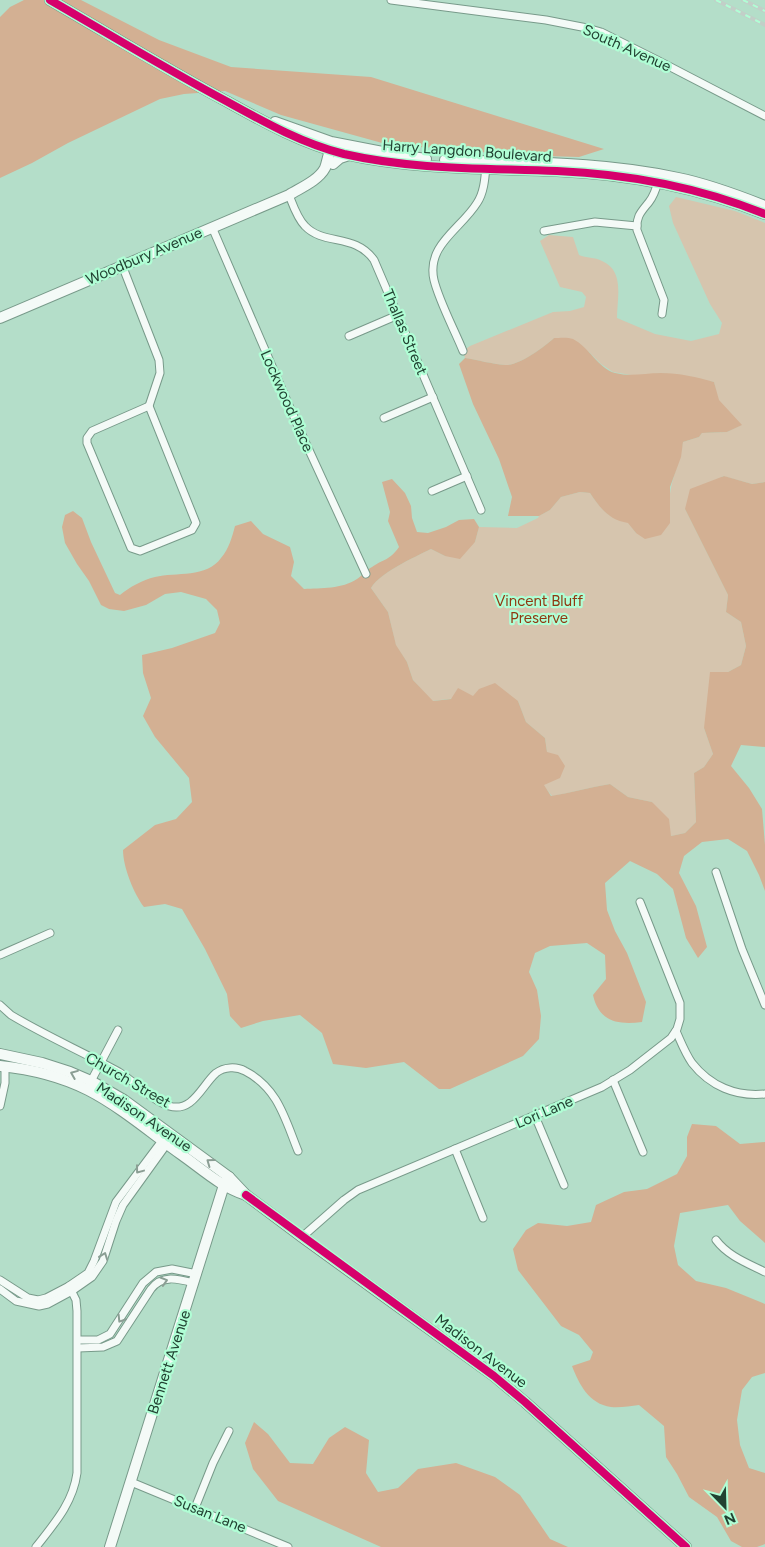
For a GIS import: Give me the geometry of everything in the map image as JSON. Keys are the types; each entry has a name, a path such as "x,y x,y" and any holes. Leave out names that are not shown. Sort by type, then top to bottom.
{"main road":[{"name":"Harry Langdon Boulevard","path":"50,0 193,83 284,132 315,145 486,165 659,178 727,191 765,206"},
{"name":"Harry Langdon Boulevard","path":"248,113 351,155 408,164 486,165"},
{"path":"315,145 323,154 329,166 340,158 351,155"},
{"name":"Woodbury Avenue","path":"0,318 288,195 308,190 318,185 326,178 334,148"},
{"name":"Harry Langdon Boulevard","path":"659,178 717,196 765,214"},
{"path":"1,1052 2,1066"},
{"name":"Madison Avenue","path":"1,1052 53,1066 89,1085 124,1100 170,1134 227,1181 235,1192 246,1195 494,1376 686,1547"},
{"name":"Madison Avenue","path":"2,1066 89,1085 108,1102 164,1142 227,1181"},
{"name":"Bennett Avenue","path":"110,1547 227,1181"}],"street":[{"name":"South Avenue","path":"391,0 546,20 600,32 765,116"},
{"path":"463,351 434,281 434,260 438,249 446,238 477,204 483,188 486,165"},
{"path":"659,178 651,200 642,209 637,219 637,226 664,300 662,314"},
{"name":"Thallas Street","path":"288,195 300,219 308,229 318,234 359,245 374,260 481,510"},
{"path":"544,231 595,222 637,226"},
{"name":"Lockwood Place","path":"212,227 296,424 366,574"},
{"path":"122,265 160,360 160,373 149,406 196,523 192,530 140,551 131,548 87,443 87,438 92,431 149,406"},
{"path":"349,336 398,316"},
{"path":"384,418 433,397"},
{"path":"432,491 467,476"},
{"path":"716,872 742,949 765,1005"},
{"path":"640,902 679,999 680,1014 676,1031 693,1064 720,1087 737,1093 765,1094"},
{"path":"0,955 50,933"},
{"name":"Church Street","path":"0,1005 16,1019 101,1062 162,1102 175,1107 193,1101 220,1071 234,1068 242,1069 259,1080 271,1092 279,1104 298,1151"},
{"path":"89,1085 118,1030"},
{"name":"Lori Lane","path":"302,1237 358,1190 585,1095 613,1080 657,1050 676,1031"},
{"path":"0,1106 5,1083 2,1066"},
{"path":"613,1080 643,1152"},
{"path":"535,1116 564,1185"},
{"path":"0,1290 16,1301 39,1306 48,1304 71,1289 92,1268 116,1202 170,1134"},
{"path":"455,1149 483,1218"},
{"path":"716,1240 730,1254 765,1272"},
{"path":"78,1340 98,1340 110,1334 143,1283 156,1272 172,1269 195,1279"},
{"path":"78,1348 103,1347 117,1341 157,1282 176,1278 195,1279"},
{"path":"0,1280 28,1298 38,1300 71,1289"},
{"path":"36,1547 67,1505 76,1482 78,1458 78,1340 77,1304 71,1289"},
{"path":"195,1508 228,1431"},
{"name":"Susan Lane","path":"131,1482 288,1547"}],"green space":[{"name":"Vincent Bluff Preserve","path":"676,197 735,211 765,223 765,482 752,484 723,476 685,509 728,595 726,612 741,622 746,646 741,665 728,672 704,728 713,754 704,767 694,773 696,822 685,833 671,836 652,802 628,797 610,784 552,796 543,785 547,752 545,738 526,722 518,701 473,696 432,701 413,680 407,662 396,646 388,612 371,588 382,576 431,549 445,556 475,542 479,527 517,528 550,510 561,497 580,492 590,493 606,512 616,519 628,522 636,533 669,504 671,488 683,442 699,437 702,433 727,432 741,425 718,400 714,382 661,373 637,376 613,372 601,364 589,352 554,338 531,355 517,362 505,365 465,358 463,351 470,346 553,312 570,311 584,307 586,297 582,292 560,287 540,241 549,235 573,237 579,255 599,260 614,271 618,286 617,318 655,334 691,341 719,334 722,323 710,304 673,223 669,206"}],"shaded area":[{"path":"24,0 81,0 159,40 231,67 371,77 604,149 579,157 510,155 442,148 393,146 281,115 225,91 184,94 160,99 0,178 0,17 10,7"},
{"path":"554,338 573,339 604,367 615,373 633,375 674,374 714,382 719,400 742,425 727,432 702,433 699,437 683,442 681,457 670,487 670,523 661,535 645,539 636,533 628,523 610,516 597,504 590,493 580,492 561,497 550,510 539,516 508,516 512,497 499,459 473,404 459,364 465,358 505,365 511,364 531,355"},
{"path":"724,476 752,484 765,482 765,747 741,745 731,766 749,788 762,809 765,845 765,891 747,851 728,839 702,842 684,856 679,873 696,906 707,947 698,958 686,938 673,889 657,874 630,861 605,883 607,910 615,931 627,953 646,1002 642,1022 625,1023 611,1020 600,1011 596,1004 593,995 606,979 605,955 587,943 550,946 535,953 529,972 537,990 541,1016 539,1039 523,1056 450,1089 439,1089 404,1062 366,1068 333,1064 322,1033 300,1015 263,1021 241,1028 230,1016 227,994 205,949 182,909 165,904 144,907 136,895 123,857 123,850 155,825 176,819 192,802 189,778 155,737 143,716 151,698 143,673 142,655 172,648 215,633 220,623 217,610 206,599 181,592 165,594 146,605 124,611 109,609 101,605 89,581 65,543 62,527 65,515 73,511 82,518 115,593 120,595 136,584 150,578 208,569 224,554 230,543 235,526 251,521 263,534 290,547 294,562 291,576 304,589 345,585 359,578 370,568 389,557 399,547 388,521 390,512 382,482 392,479 405,493 411,506 412,518 417,532 428,533 459,520 474,519 479,527 475,542 460,559 445,556 431,549 382,576 371,588 388,612 396,645 407,662 413,680 433,701 451,699 458,688 473,696 479,689 495,683 518,701 526,722 545,738 547,752 558,755 565,766 560,778 544,785 551,796 610,784 628,797 652,802 669,819 671,836 685,833 696,822 694,773 704,767 713,754 704,728 710,672 728,672 741,665 746,646 741,622 726,612 728,595 685,509 690,489"},
{"path":"692,1124 716,1126 740,1144 765,1142 765,1243 740,1221 728,1205 680,1213 674,1246 678,1265 696,1281 726,1288 765,1304 765,1373 752,1377 742,1390 737,1420 740,1445 749,1468 765,1473 765,1544 757,1547 742,1547 731,1541 717,1517 689,1497 666,1457 664,1426 639,1405 611,1407 597,1402 586,1392 572,1366 590,1360 593,1352 579,1335 561,1326 518,1270 513,1249 526,1230 538,1223 567,1226 591,1222 596,1205 624,1192 647,1189 677,1174 687,1156 687,1137"},
{"path":"254,1422 268,1434 290,1463 313,1464 329,1438 345,1427 369,1440 366,1473 378,1492 398,1488 418,1469 456,1463 495,1477 520,1495 550,1539 568,1547 381,1547 278,1501 253,1469 245,1443"}],"railway":[{"path":"716,0 765,25"},
{"path":"743,0 765,11"}],"cycle path":[{"path":"50,0 254,117 298,138 344,154 423,166 610,175 689,189 765,214"},
{"path":"246,1195 494,1376 686,1547"}]}
